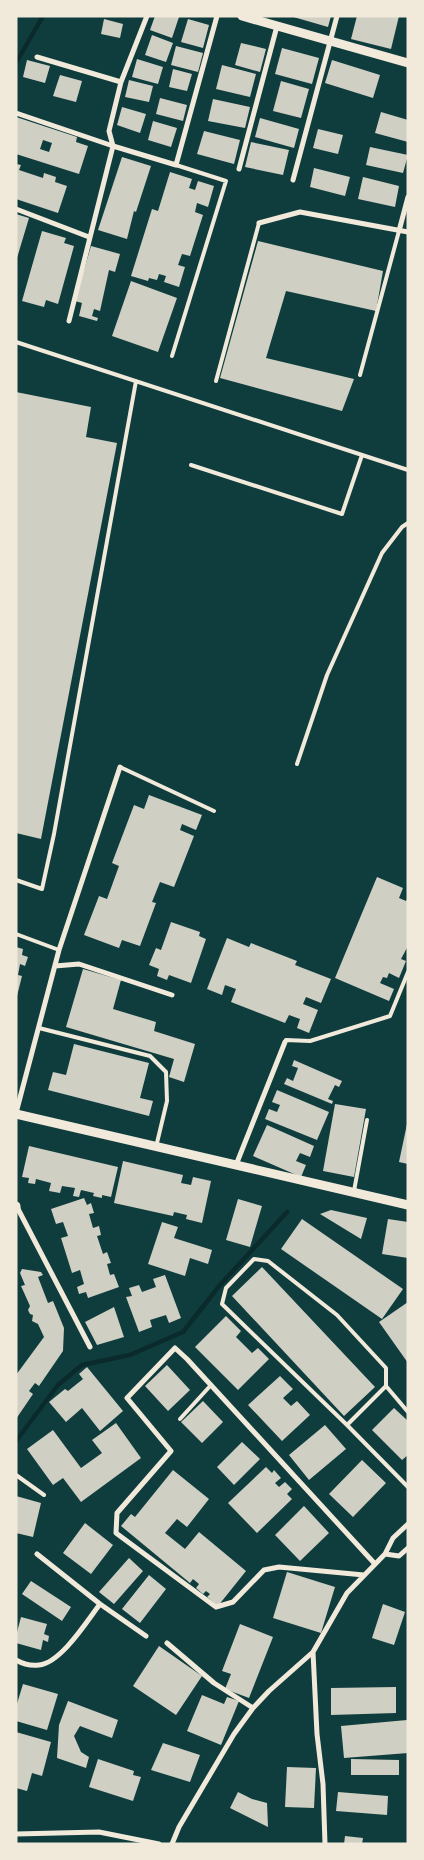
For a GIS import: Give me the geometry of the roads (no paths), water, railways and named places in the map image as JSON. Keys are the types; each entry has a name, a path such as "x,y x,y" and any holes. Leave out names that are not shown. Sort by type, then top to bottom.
{"street":[{"path":"69,320 113,146 108,131 121,82 148,16"},
{"path":"16,113 176,165 217,16"},
{"path":"242,16 408,63"},
{"path":"293,180 337,16"},
{"path":"239,169 277,26"},
{"path":"37,57 121,82"},
{"path":"399,231 408,197"},
{"path":"16,210 89,237"},
{"path":"259,224 300,212 408,232"},
{"path":"120,767 59,950 16,1113 408,1206"},
{"path":"55,966 79,964 172,994"},
{"path":"236,1165 285,1042"},
{"path":"16,1207 90,1347"},
{"path":"364,1575 279,1567 264,1570 233,1602 216,1607 116,1533 117,1513 171,1451 127,1398 175,1348 375,1564"},
{"path":"172,1844 179,1827 234,1734 253,1708 268,1691 313,1652 348,1593 385,1554 393,1538 408,1524"},
{"path":"385,1554 399,1556 408,1548"},
{"path":"37,1554 100,1604 146,1636"},
{"path":"16,1660 24,1664 40,1666 53,1660 66,1648 100,1604"},
{"path":"167,1643 214,1683 253,1708"},
{"path":"313,1652 317,1734 323,1784 325,1844"},
{"path":"16,1834 100,1832 159,1844"}],"lane":[{"path":"172,356 226,181 176,165"},
{"path":"216,382 259,224"},
{"path":"360,375 399,231"},
{"path":"16,342 408,470"},
{"path":"16,880 42,889 54,834 136,381"},
{"path":"191,465 342,514 362,455"},
{"path":"297,764 326,675 382,553 408,522"},
{"path":"120,767 214,810"},
{"path":"16,934 59,950"},
{"path":"285,1042 286,1040 310,1041 390,1016 408,972"},
{"path":"39,1028 150,1056 166,1072 167,1101 156,1146"},
{"path":"353,1193 367,1120"},
{"path":"408,1412 386,1386 386,1368 337,1315 268,1261 254,1259 226,1288 222,1304 408,1487"},
{"path":"180,1419 211,1385"},
{"path":"347,1425 386,1386"},
{"path":"16,1475 44,1495"}],"waterway":[{"path":"16,63 43,16"},
{"path":"16,1441 58,1385 82,1365 130,1355 183,1332 220,1285 287,1212"}]}
